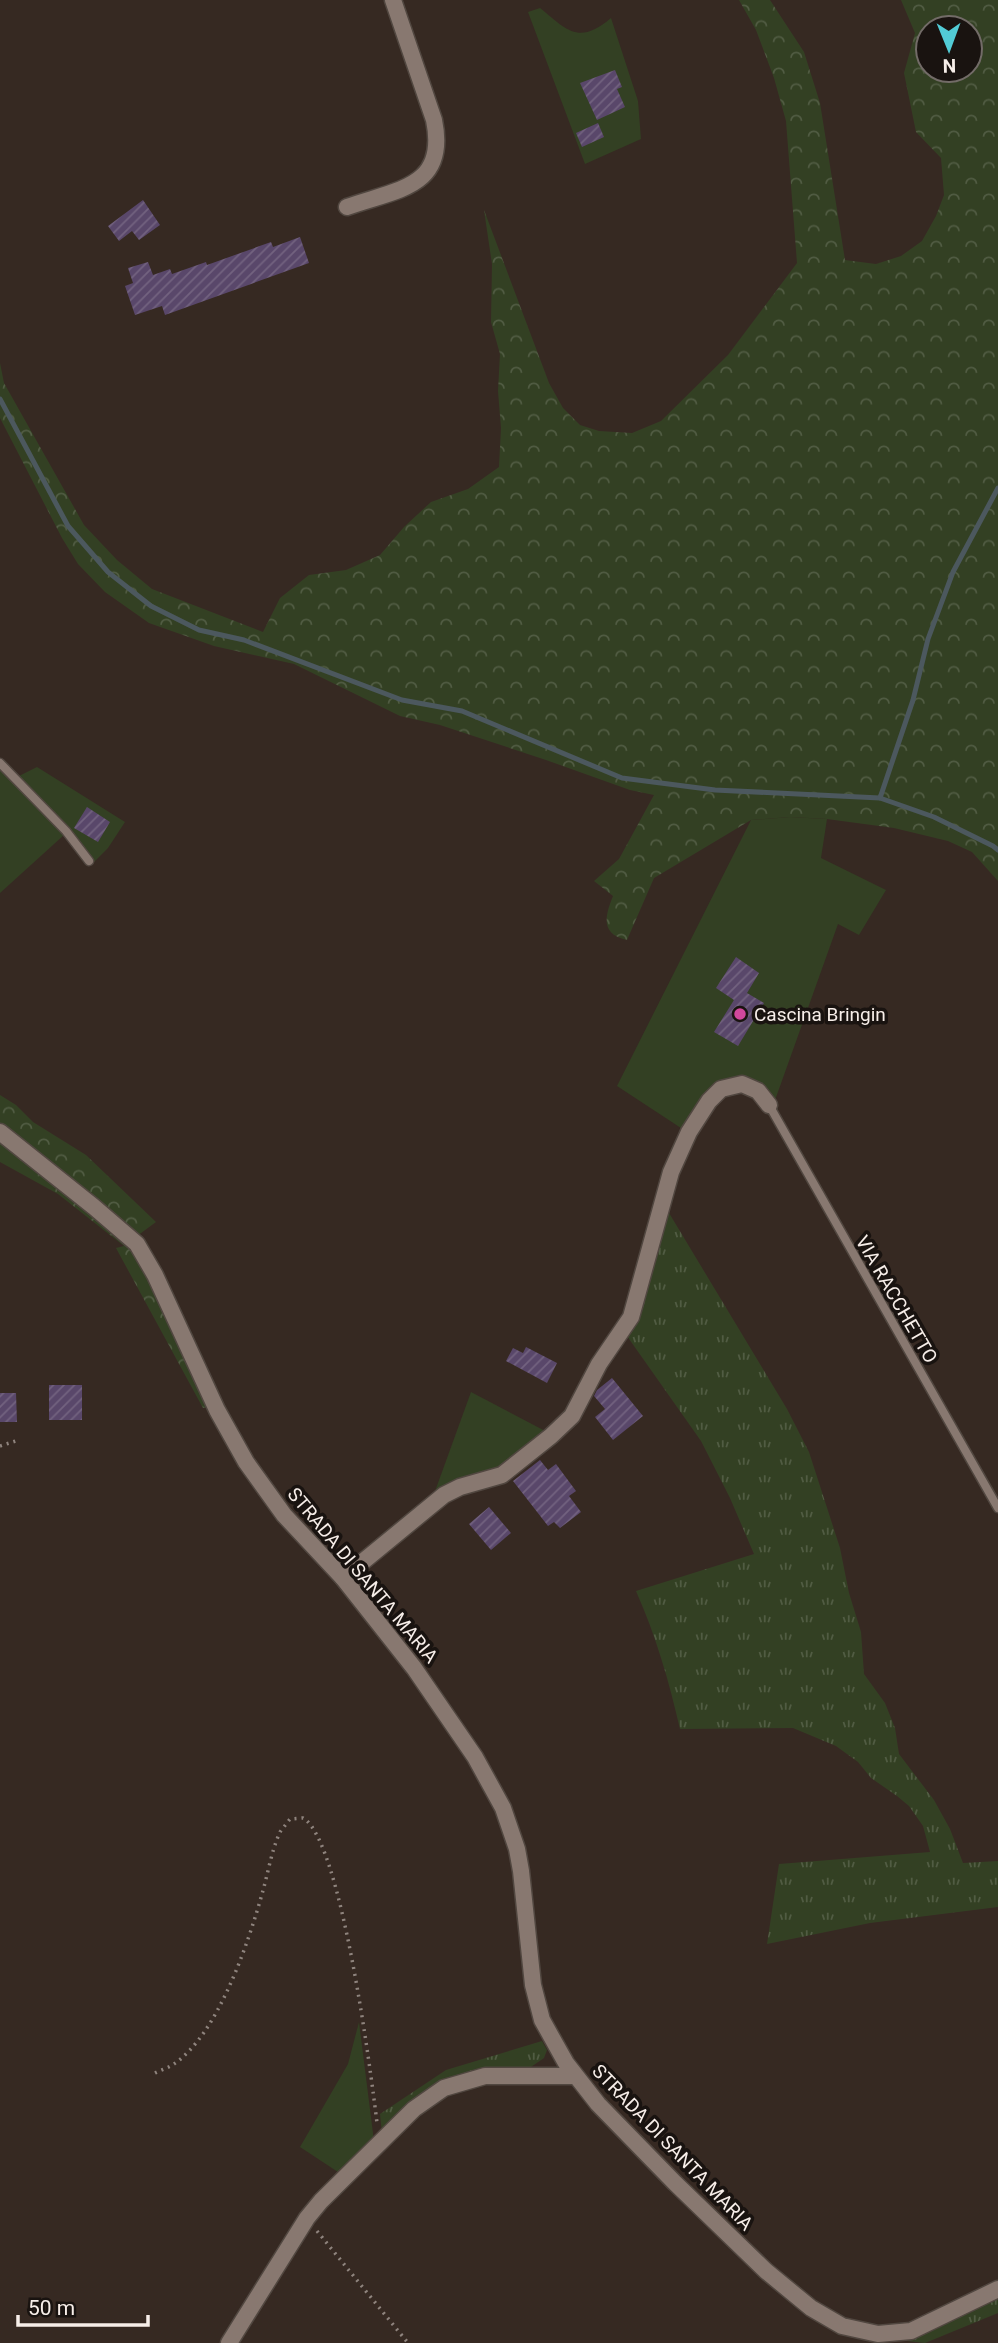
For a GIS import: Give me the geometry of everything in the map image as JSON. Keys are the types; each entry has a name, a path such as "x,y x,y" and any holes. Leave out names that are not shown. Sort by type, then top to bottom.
{"street":[{"path":"347,207 418,181 431,168 436,156 437,134 434,120 393,0"},
{"path":"343,1578 444,1494 502,1475 570,1418 599,1364 622,1334 634,1312 671,1172 694,1123 718,1092 733,1085 752,1087 769,1105"},
{"name":"STRADA DI SANTA MARIA","path":"0,1132 137,1244 241,1454 284,1515 343,1578 438,1702 479,1763 503,1808 514,1840 521,1871 537,2008 552,2041 575,2076 605,2112 766,2271 811,2308 842,2326 878,2334 911,2331 998,2289"},
{"path":"229,2343 307,2218 423,2101 454,2084 495,2076 575,2076"}],"lane":[{"path":"0,762 66,831 89,861"},
{"name":"VIA RACCHETTO","path":"769,1105 998,1508"}],"path":[{"path":"0,1446 19,1440"},
{"path":"155,2073 174,2064 191,2049 213,2016 231,1983 248,1941 280,1832 290,1819 303,1818 310,1823 318,1838 343,1919 368,2046 380,2143"},
{"path":"307,2218 408,2343"}],"green space":[{"path":"739,0 770,0 804,52 820,103 845,260 876,264 901,256 922,241 944,195 941,158 916,132 904,73 914,37 914,84 984,84 984,14 914,14 914,31 901,0 998,0 998,881 972,852 948,841 894,828 827,819 790,817 751,820 654,878 627,940 618,937 609,929 607,917 613,896 594,881 619,859 654,795 630,790 440,725 400,716 294,664 214,646 149,623 105,592 78,564 62,538 0,418 0,363 4,383 84,525 117,560 152,589 263,632 280,598 309,575 346,570 380,555 404,527 431,502 468,489 499,467 500,354 491,322 492,264 484,210 549,383 563,408 580,425 599,431 632,433 661,421 728,355 797,263 786,121 756,30"},
{"path":"540,8 574,32 590,31 611,18 638,101 641,139 585,164 528,12"},
{"path":"37,767 125,822 108,848 94,862 69,828 19,776"},
{"path":"0,768 64,835 0,893"},
{"path":"790,817 827,819 821,858 886,890 859,935 838,924 774,1103 742,1080 684,1130 617,1086 751,820"},
{"path":"0,1095 16,1105 33,1122 86,1155 156,1222 137,1236 0,1124"},
{"path":"0,1139 96,1216 138,1254 208,1407 203,1408 116,1248 124,1246 58,1194 0,1162"},
{"path":"666,1208 787,1409 809,1452 840,1548 849,1593 861,1632 864,1674 885,1703 895,1728 899,1754 934,1800 950,1829 963,1863 998,1861 998,1907 870,1923 767,1944 779,1864 930,1852 923,1826 909,1806 871,1778 858,1762 836,1746 793,1728 680,1729 661,1659 636,1591 754,1554 701,1441 627,1336"},
{"path":"471,1392 549,1433 513,1462 434,1494"},
{"path":"359,2022 374,2141 341,2174 300,2147 348,2064"},
{"path":"542,2041 547,2050 544,2058 525,2071 476,2074 382,2133 380,2114 446,2070"},
{"path":"998,2297 998,2313 925,2343 907,2341"}],"building":[{"path":"615,70 622,87 617,89 625,107 597,120 580,83"},
{"path":"598,123 604,137 582,147 576,133"},
{"path":"143,200 160,225 139,240 132,231 119,241 108,226"},
{"path":"300,237 309,263 165,315 162,306 135,315 125,286 133,283 128,268 148,262 153,275 170,269 172,274 206,262 207,265 271,242 273,247"},
{"path":"87,807 110,822 98,842 74,828"},
{"path":"736,957 759,973 747,993 764,1003 738,1046 714,1032 734,1000 716,988"},
{"path":"526,1347 557,1363 547,1383 506,1361 513,1348 523,1353"},
{"path":"612,1378 643,1416 613,1440 595,1417 605,1409 594,1396 597,1390"},
{"path":"49,1385 82,1385 82,1420 49,1420"},
{"path":"0,1393 16,1393 17,1422 0,1422"},
{"path":"540,1460 548,1470 556,1464 576,1491 569,1496 581,1512 560,1528 554,1522 548,1526 513,1481"},
{"path":"489,1507 511,1533 491,1550 469,1524"}],"waterway":[{"path":"0,399 68,526 108,572 151,606 199,630 244,640 402,700 462,711 622,778 715,790 880,798 934,817 998,850"},
{"path":"880,798 913,700 928,639 953,572 998,488"}],"place":[{"name":"Cascina Bringin","path":"740,1014"}]}
